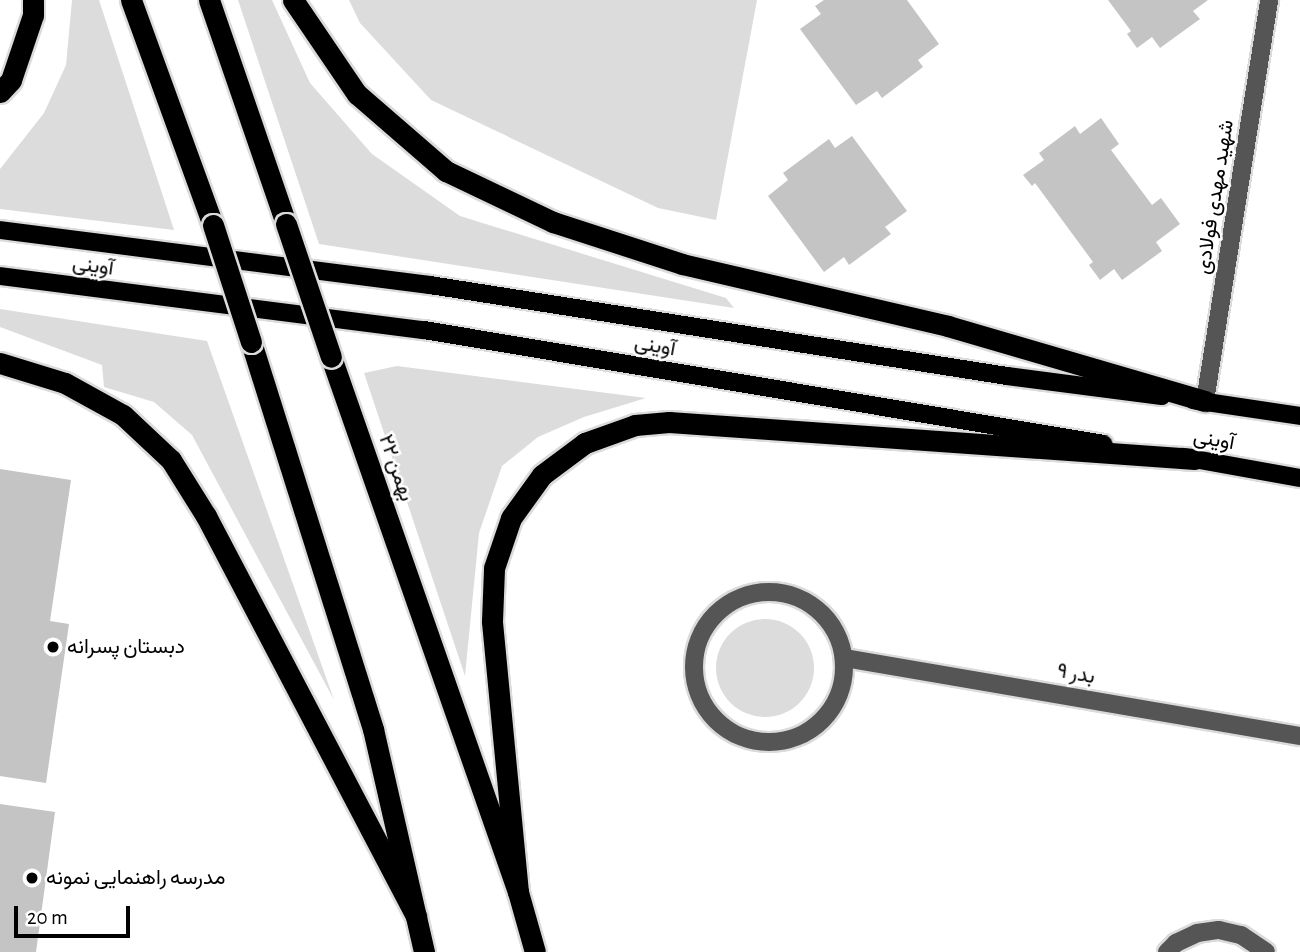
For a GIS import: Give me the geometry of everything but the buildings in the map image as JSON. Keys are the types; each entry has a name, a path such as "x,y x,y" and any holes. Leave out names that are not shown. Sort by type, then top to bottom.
{"highway":[{"path":"0,92 10,80 33,15 33,0"},
{"path":"131,0 213,225 373,729 424,952"},
{"name":"۲۲ بهمن","path":"209,0 518,892 535,952"},
{"path":"293,0 357,94 446,171 553,222 682,264 948,326 1205,401"},
{"path":"0,363 65,383 122,415 170,460 206,516 416,916"},
{"path":"518,892 492,621 494,568 511,518 542,475 585,443 635,425 668,422 1195,459"}],"main road":[{"name":"آوینی","path":"0,230 430,285 1007,376 1300,416"},
{"name":"آوینی","path":"0,276 424,330 1300,478"}],"street":[{"name":"شهید مهدی فولادی","path":"1205,401 1269,0"},
{"path":"778,592 802,600 823,614 837,635 844,658 843,683 835,705 819,724 797,738 773,743 749,740 726,729 709,712 698,690 694,665 699,640 712,619 731,603 754,593 778,592"},
{"name":"بدر ۹","path":"844,658 1300,736"},
{"path":"1167,952 1176,943 1197,933 1219,930 1241,935 1266,952"}],"shaded area":[{"path":"72,0 99,0 174,230 0,209 0,169 44,113 66,65"},
{"path":"238,0 272,0 310,83 372,154 460,216 726,298 734,308 319,244"},
{"path":"349,0 757,0 716,220 658,208 431,100 360,23"},
{"path":"0,309 207,341 334,700 192,435 154,402 104,387 102,365 0,327"},
{"path":"397,366 646,398 584,417 538,437 502,466 479,533 465,676 364,373"},
{"path":"765,619 784,623 799,634 810,649 814,668 810,687 799,702 784,713 765,717 746,713 731,702 720,687 716,668 720,649 731,634 746,623"}],"place":[{"name":"دبستان پسرانه","path":"53,647"},
{"name":"مدرسه راهنمایی نمونه","path":"32,878"}]}
